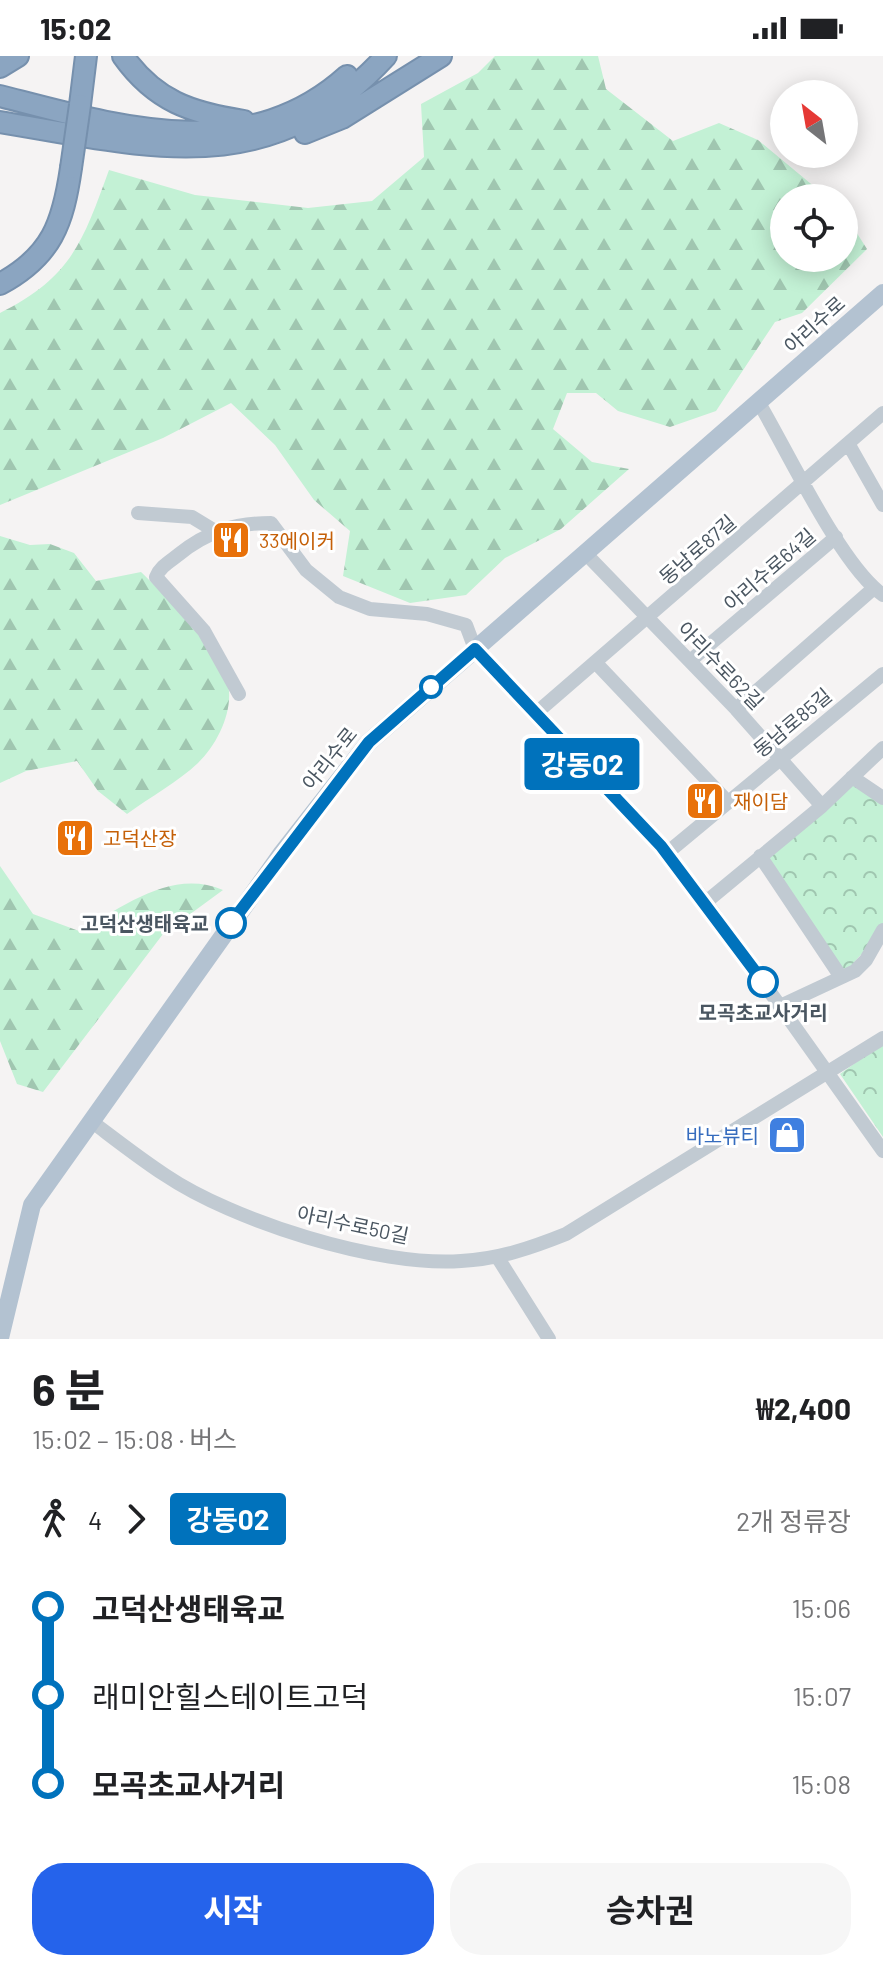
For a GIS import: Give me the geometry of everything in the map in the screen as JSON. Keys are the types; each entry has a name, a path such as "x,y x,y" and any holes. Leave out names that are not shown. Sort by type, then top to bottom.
{"highway":[{"path":"0,67 18,56"},
{"path":"75,104 77,56"},
{"path":"0,284 35,259 59,228 75,104 86,56"},
{"path":"123,56 142,82 172,101 205,115 263,131 335,86 367,56"},
{"path":"319,115 353,89 386,56"},
{"path":"0,122 150,147 219,145 319,115 417,56"},
{"path":"0,96 132,128 318,130 441,56"},
{"path":"0,273 24,256 48,224 66,167"}],"main road":[{"name":"아리수로","path":"0,1338 32,1205 282,853 369,742 587,555 883,293"}],"street":[{"name":"아리수로64길","path":"736,709 878,591 836,537 759,403"},
{"name":"동남로87길","path":"535,714 883,413"},
{"path":"849,445 883,505"},
{"path":"138,513 192,517 215,531"},
{"path":"239,694 204,631 156,577 159,570 187,548 215,531 252,523 271,523 306,570 339,597 370,609 427,614 466,625 475,649 667,853 706,902 883,1151"},
{"name":"아리수로64길","path":"690,661 836,537"},
{"name":"아리수로62길","path":"587,555 781,756 822,806"},
{"path":"595,662 728,802"},
{"name":"동남로85길","path":"667,853 883,674"},
{"path":"706,902 822,806 883,748"},
{"path":"852,777 883,798"},
{"path":"760,856 841,977"},
{"path":"780,1006 841,977 866,960 883,930"},
{"name":"아리수로50길","path":"91,1121 165,1176 203,1197 276,1227 383,1255 457,1262 498,1258 566,1234 883,1038"},
{"path":"498,1258 549,1339"}],"green space":[{"path":"495,56 598,56 606,89 673,141 719,123 758,140 770,150 770,168 792,168 811,184 770,184 770,272 844,272 802,313 775,322 716,411 670,427 618,411 596,393 567,393 553,429 592,462 629,469 561,529 505,558 466,595 410,603 343,576 350,531 314,500 275,445 231,403 163,438 0,505 0,313 44,285 72,255 109,170 195,195 308,208 372,201 424,157 421,104 478,73"},
{"path":"858,235 867,249 858,258"},
{"path":"0,536 30,545 50,544 74,553 96,581 141,572 207,644 226,677 228,710 211,748 190,770 127,814 98,791 77,761 26,771 0,783"},
{"path":"852,777 883,798 883,930 841,977 760,856"},
{"path":"0,866 33,914 79,931 148,893 166,887 204,884 223,890 163,934 43,1092 17,1084 0,1041"},
{"path":"883,1043 883,1137 840,1074"}],"bus line":[{"name":"강동02","path":"231,923 369,742 475,649 661,846 763,982"}],"place":[{"name":"33에이커","path":"231,540"},
{"name":"재이담","path":"705,801"},
{"name":"고덕산장","path":"75,838"},
{"name":"고덕산생태육교","path":"231,923"},
{"name":"모곡초교사거리","path":"763,982"},
{"name":"바노뷰티","path":"787,1135"}]}
